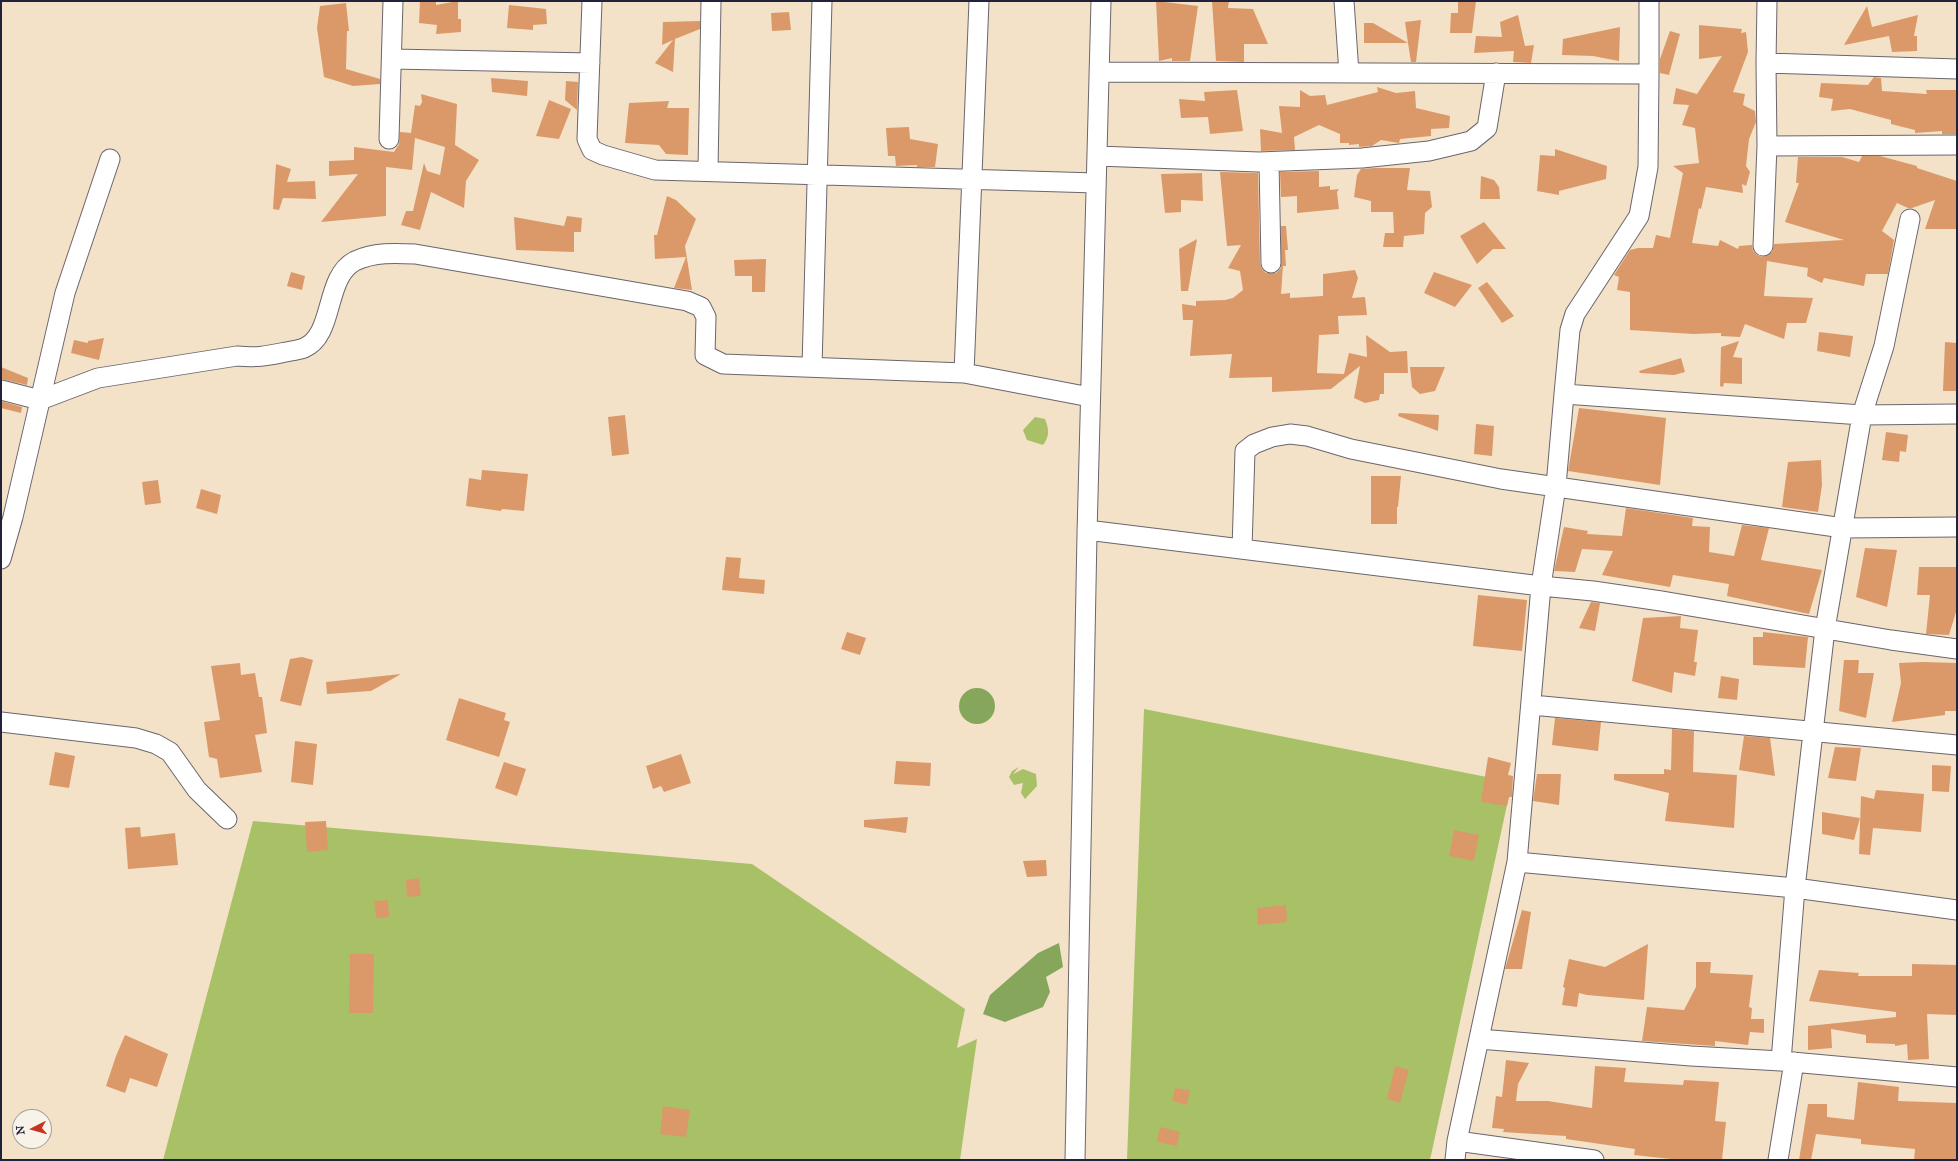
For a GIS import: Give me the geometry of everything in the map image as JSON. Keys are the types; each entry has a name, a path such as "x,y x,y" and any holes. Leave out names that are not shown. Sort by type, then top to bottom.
{"street":[{"path":"389,139 393,1"},
{"path":"592,1 587,139 592,150 603,155 655,170 708,170 1096,183"},
{"path":"708,170 711,1"},
{"path":"812,367 822,1"},
{"path":"964,373 979,1"},
{"path":"1075,1160 1087,530 1101,1"},
{"path":"1344,1 1349,73"},
{"path":"1455,1160 1457,1141 1516,862 1532,705 1541,586 1556,486 1570,330 1575,314 1639,216 1648,167 1649,1"},
{"path":"1763,246 1767,146 1766,1"},
{"path":"392,59 590,63"},
{"path":"1766,63 1957,69"},
{"path":"1099,72 1649,74"},
{"path":"1097,156 1269,162 1362,158 1429,151 1471,141 1487,128 1496,73"},
{"path":"1767,146 1957,145"},
{"path":"1,559 13,517 27,451 65,293 110,159"},
{"path":"1269,162 1272,263"},
{"path":"1778,1160 1788,1062 1795,888 1825,629 1862,415 1884,346 1910,218"},
{"path":"1,390 40,400 98,378 238,356 258,358 304,348 315,339 322,326 341,273 354,262 377,254 394,253 415,254 687,301 701,306 706,317 705,355 723,364 964,373 1090,397"},
{"path":"1564,394 1862,415 1957,414"},
{"path":"1242,549 1245,451 1254,444 1272,437 1290,434 1307,436 1351,449 1501,479 1843,528 1957,527"},
{"path":"1087,530 1541,586 1594,591 1957,649"},
{"path":"1532,705 1957,745"},
{"path":"1,722 136,738 156,744 170,752 197,790 227,819"},
{"path":"1516,862 1795,888 1957,910"},
{"path":"1479,1039 1691,1056 1788,1062 1957,1077"},
{"path":"1457,1141 1594,1160"}],"green space":[{"path":"1035,417 1045,419 1047,426 1048,435 1043,445 1027,440 1023,430"},
{"path":"977,688 990,693 995,706 990,719 977,724 964,719 959,706 964,693"},
{"path":"1144,709 1512,782 1430,1160 1127,1160"},
{"path":"1019,767 1013,774 1023,769 1036,774 1037,786 1025,799 1021,793 1023,783 1014,785 1009,777 1012,771"},
{"path":"253,821 752,864 965,1009 957,1048 977,1039 960,1160 163,1160"},
{"path":"1059,943 1063,967 1046,977 1050,992 1043,1007 1005,1022 983,1014 990,995 1038,953"}],"building":[{"path":"420,1 436,1 436,5 458,1 458,19 461,19 461,32 436,34 437,25 419,23"},
{"path":"1156,1 1198,6 1190,61 1172,61 1172,58 1159,61"},
{"path":"1212,1 1229,1 1228,8 1253,9 1268,44 1244,44 1244,62 1216,61"},
{"path":"1458,1 1476,1 1472,33 1450,33 1451,13 1458,13"},
{"path":"346,3 349,31 347,31 346,69 380,79 380,84 353,86 324,77 317,28 320,6"},
{"path":"509,5 546,9 547,24 533,25 533,30 507,28"},
{"path":"1867,6 1872,27 1918,15 1914,36 1917,36 1917,51 1892,52 1889,36 1844,45"},
{"path":"789,12 791,30 772,31 771,13"},
{"path":"1518,15 1525,46 1534,45 1531,63 1513,62 1514,51 1474,53 1476,36 1502,37 1500,22"},
{"path":"1421,20 1416,62 1411,62 1405,22"},
{"path":"700,21 700,29 675,39 673,72 655,63 673,40 662,45 663,22"},
{"path":"1364,23 1373,23 1408,43 1364,43"},
{"path":"1699,25 1742,29 1741,33 1746,32 1748,52 1733,92 1745,94 1743,105 1755,111 1756,122 1749,139 1746,166 1750,172 1746,186 1742,184 1743,193 1706,187 1701,209 1699,208 1692,243 1718,246 1720,240 1738,249 1739,246 1752,245 1753,251 1757,255 1763,257 1772,252 1774,244 1844,240 1785,222 1799,183 1796,183 1798,157 1842,157 1859,162 1862,156 1880,156 1917,166 1917,168 1957,181 1957,229 1925,229 1935,200 1912,208 1908,208 1897,203 1882,231 1894,240 1888,274 1866,274 1864,286 1824,278 1822,283 1807,276 1808,268 1767,261 1764,296 1813,298 1806,323 1787,323 1784,339 1745,324 1740,337 1721,336 1721,333 1693,334 1630,330 1630,292 1617,290 1619,277 1614,275 1630,250 1638,248 1653,248 1656,235 1670,238 1683,173 1673,166 1699,163 1695,128 1682,125 1689,105 1673,104 1676,88 1697,94 1722,56 1699,59"},
{"path":"1620,27 1619,61 1593,56 1562,55 1563,39"},
{"path":"1670,31 1680,34 1669,75 1660,73 1660,59"},
{"path":"1874,77 1881,78 1882,91 1927,94 1926,90 1957,90 1957,134 1942,134 1942,131 1915,133 1915,130 1891,124 1891,120 1850,109 1831,111 1833,99 1819,97 1821,83 1868,85"},
{"path":"491,78 528,81 527,96 492,92"},
{"path":"566,81 578,82 577,110 565,100"},
{"path":"1377,87 1396,93 1415,91 1416,108 1450,116 1449,128 1431,129 1431,136 1400,139 1399,143 1381,140 1372,146 1359,147 1359,144 1349,145 1349,143 1340,143 1340,134 1319,125 1294,137 1295,150 1261,151 1260,129 1282,133 1279,106 1300,107 1300,90 1310,96 1325,95 1327,105 1378,92"},
{"path":"1237,90 1243,131 1210,134 1208,117 1181,118 1179,99 1205,101 1204,92"},
{"path":"421,94 457,104 455,145 479,160 466,181 464,208 431,192 420,230 401,225 406,211 413,211 424,163 427,171 440,175 445,147 415,138 412,170 386,167 386,216 321,222 358,174 329,176 329,161 354,160 354,147 394,152 399,144 400,132 411,133 415,105 420,106 422,102"},
{"path":"549,100 571,109 559,139 536,136"},
{"path":"669,101 667,108 689,108 688,155 666,154 659,145 625,143 629,103"},
{"path":"909,127 910,139 938,144 935,167 917,167 917,165 896,166 895,156 888,156 886,128"},
{"path":"1555,149 1607,166 1606,179 1559,191 1559,195 1537,191 1540,155 1555,156"},
{"path":"276,164 291,169 287,182 315,181 316,199 283,198 279,210 273,209"},
{"path":"1410,168 1407,190 1430,191 1432,207 1425,213 1424,234 1404,236 1403,247 1383,247 1385,233 1394,233 1393,212 1371,212 1371,201 1354,197 1357,175 1361,169"},
{"path":"1319,171 1319,187 1330,186 1330,190 1339,189 1337,192 1339,209 1297,213 1297,196 1281,197 1280,172"},
{"path":"1220,172 1258,173 1260,263 1262,269 1266,273 1276,273 1281,268 1281,226 1286,226 1288,250 1285,250 1286,266 1283,266 1281,294 1290,293 1290,298 1323,296 1323,274 1355,270 1358,278 1352,298 1365,297 1367,315 1338,316 1339,334 1319,335 1317,373 1344,374 1349,353 1367,357 1366,335 1390,352 1407,351 1408,373 1384,373 1384,394 1380,394 1379,400 1365,403 1354,398 1360,366 1331,389 1272,392 1272,377 1229,378 1232,354 1190,356 1193,320 1183,320 1182,304 1196,306 1196,301 1225,300 1233,298 1243,290 1240,271 1228,268 1241,245 1227,246"},
{"path":"1202,173 1203,201 1181,200 1181,212 1165,213 1161,174"},
{"path":"1481,176 1494,180 1499,187 1500,199 1480,199"},
{"path":"667,196 676,200 696,219 685,246 692,290 674,288 686,257 655,259 654,235 657,235"},
{"path":"567,216 582,218 581,232 574,232 574,252 516,250 514,217 564,226"},
{"path":"1484,222 1506,249 1493,249 1477,264 1460,236"},
{"path":"1197,239 1188,291 1181,291 1179,249"},
{"path":"766,259 765,292 752,292 752,276 735,276 734,260"},
{"path":"291,272 305,276 302,290 287,286"},
{"path":"1434,272 1472,285 1455,307 1424,293"},
{"path":"1487,282 1514,316 1502,323 1478,288"},
{"path":"1819,332 1853,336 1850,357 1817,351"},
{"path":"104,338 99,360 71,353 74,340 88,343 88,341"},
{"path":"1739,341 1733,357 1742,358 1742,384 1724,383 1723,387 1720,386 1721,347"},
{"path":"1945,342 1957,343 1957,391 1943,391"},
{"path":"1681,358 1685,372 1674,375 1640,373 1639,371"},
{"path":"1,367 28,378 27,385 1,379"},
{"path":"1410,367 1445,367 1435,391 1420,394 1412,387"},
{"path":"1,401 22,407 21,413 1,408"},
{"path":"1579,408 1666,418 1660,485 1568,471"},
{"path":"1399,413 1439,415 1438,431 1398,416"},
{"path":"625,415 629,454 612,456 608,417"},
{"path":"1476,424 1494,426 1492,456 1474,454"},
{"path":"1886,432 1908,435 1906,452 1900,451 1899,462 1882,460"},
{"path":"1821,460 1822,485 1818,512 1782,507 1788,462"},
{"path":"482,470 528,474 524,511 502,509 501,511 466,506 469,478 481,480"},
{"path":"1371,476 1401,476 1397,507 1397,524 1371,524"},
{"path":"158,480 161,503 145,505 142,482"},
{"path":"201,489 221,495 217,514 196,508"},
{"path":"1626,508 1693,518 1692,526 1710,527 1709,552 1734,556 1742,525 1769,528 1761,560 1822,570 1809,614 1727,596 1729,584 1673,575 1670,587 1602,575 1613,551 1582,549 1575,572 1554,571 1564,527 1588,531 1587,534 1622,536"},
{"path":"1865,548 1897,550 1887,607 1856,597"},
{"path":"726,557 741,558 739,578 765,580 764,594 722,590"},
{"path":"1919,567 1957,567 1957,609 1949,635 1926,634 1930,595 1917,595"},
{"path":"1478,595 1527,600 1522,651 1473,646"},
{"path":"1591,602 1600,603 1595,631 1579,628"},
{"path":"1681,616 1680,628 1698,630 1694,662 1697,662 1695,676 1674,672 1672,693 1632,681 1643,618"},
{"path":"847,632 866,638 860,655 841,649"},
{"path":"1763,632 1808,637 1805,668 1753,665 1753,637 1763,637"},
{"path":"302,657 313,660 301,706 280,701 290,659"},
{"path":"1844,660 1859,660 1858,673 1874,673 1866,718 1839,711"},
{"path":"240,663 241,675 255,673 259,697 262,697 267,733 255,735 262,772 220,778 217,759 209,757 204,722 220,720 211,666"},
{"path":"1899,663 1957,663 1957,711 1945,711 1945,715 1892,722 1901,683"},
{"path":"401,674 371,691 327,694 326,682"},
{"path":"1721,676 1739,679 1737,700 1718,698"},
{"path":"459,698 506,713 504,720 510,722 499,757 446,740"},
{"path":"1555,718 1601,722 1598,751 1552,745"},
{"path":"1672,729 1694,731 1693,772 1737,775 1734,828 1665,821 1669,793 1614,780 1614,774 1664,774 1664,769 1671,770"},
{"path":"1744,736 1770,738 1775,776 1739,770"},
{"path":"295,741 317,744 313,785 291,782"},
{"path":"1835,747 1861,748 1856,781 1828,778"},
{"path":"55,752 75,756 69,788 49,785"},
{"path":"681,754 691,783 664,792 661,786 653,789 646,766"},
{"path":"1488,757 1511,763 1508,775 1513,776 1512,797 1509,797 1507,806 1481,802"},
{"path":"896,761 931,763 930,786 894,784"},
{"path":"504,762 526,769 517,796 495,788"},
{"path":"1932,765 1951,766 1949,792 1932,791"},
{"path":"1537,774 1561,774 1559,805 1533,801"},
{"path":"1876,790 1924,794 1921,832 1873,828 1870,855 1859,854 1861,796 1874,799"},
{"path":"1822,812 1860,818 1854,840 1822,834"},
{"path":"908,817 906,833 864,827 864,820"},
{"path":"326,821 328,850 307,852 305,822"},
{"path":"140,827 141,837 175,833 178,865 128,869 125,828"},
{"path":"1454,830 1479,835 1474,861 1449,856"},
{"path":"1046,860 1047,876 1027,877 1023,861"},
{"path":"419,878 421,896 407,897 406,880"},
{"path":"388,900 389,917 376,918 374,901"},
{"path":"1286,905 1287,922 1258,925 1257,908"},
{"path":"1522,910 1531,912 1522,969 1505,969"},
{"path":"1648,944 1644,1000 1579,993 1577,1007 1562,1005 1565,988 1563,987 1569,959 1605,967"},
{"path":"350,954 374,954 373,1013 349,1013"},
{"path":"1696,962 1711,962 1710,973 1753,975 1749,1007 1752,1008 1751,1019 1764,1019 1764,1033 1750,1032 1748,1045 1715,1041 1715,1046 1642,1041 1647,1007 1684,1010 1696,987"},
{"path":"1912,964 1957,965 1957,1015 1927,1014 1929,1059 1908,1060 1907,1044 1895,1046 1895,1044 1866,1043 1866,1035 1831,1029 1832,1048 1808,1050 1808,1026 1896,1017 1896,1012 1809,1001 1819,970 1859,973 1858,976 1912,976"},
{"path":"125,1035 168,1054 157,1087 130,1078 125,1093 106,1086"},
{"path":"1506,1060 1529,1063 1518,1084 1516,1101 1548,1101 1592,1108 1595,1066 1626,1068 1624,1082 1683,1085 1684,1080 1719,1082 1715,1121 1726,1122 1722,1160 1680,1160 1634,1155 1635,1149 1566,1139 1566,1136 1503,1132 1504,1129 1492,1128 1496,1096 1502,1097"},
{"path":"1395,1066 1409,1070 1400,1103 1387,1099"},
{"path":"1858,1082 1899,1087 1898,1101 1957,1103 1957,1160 1914,1160 1915,1149 1861,1144 1861,1139 1816,1134 1811,1160 1799,1160 1808,1104 1827,1104 1827,1117 1854,1120"},
{"path":"1175,1088 1190,1090 1187,1105 1172,1101"},
{"path":"663,1106 690,1110 686,1137 660,1134"},
{"path":"1160,1127 1180,1132 1177,1146 1157,1142"}]}
